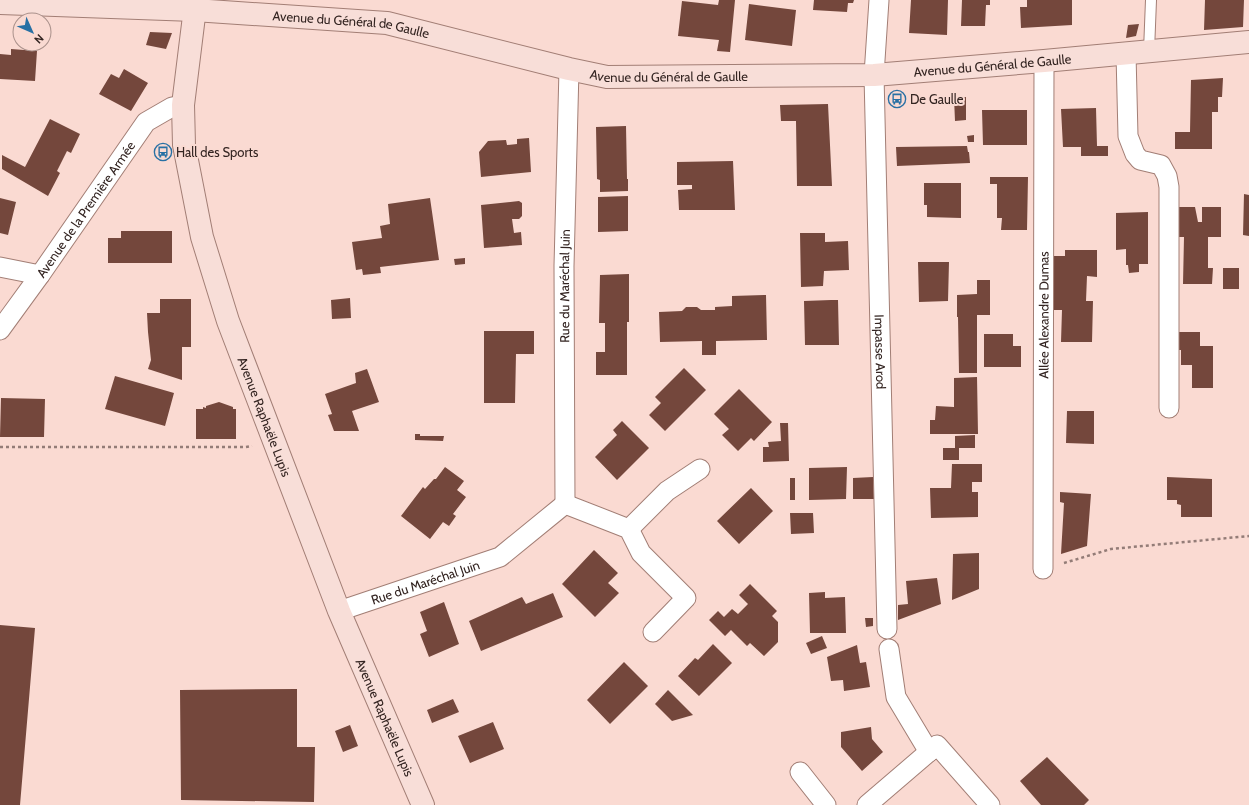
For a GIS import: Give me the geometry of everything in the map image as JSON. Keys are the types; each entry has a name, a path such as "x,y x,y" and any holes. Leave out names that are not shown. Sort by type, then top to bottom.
{"main road":[{"name":"Avenue du Général de Gaulle","path":"0,3 195,5 387,23 569,69 607,77 874,75 1249,42"},
{"name":"Avenue Raphaële Lupis","path":"195,5 183,105 184,145 202,237 228,321 339,611 423,805"}],"street":[{"name":"Impasse Arod","path":"879,0 874,75 887,630"},
{"path":"1126,54 1128,136 1135,154 1140,160 1161,165 1167,176 1169,187 1169,408"},
{"name":"Allée Alexandre Dumas","path":"1044,61 1044,569"},
{"name":"Rue du Maréchal Juin","path":"339,611 500,557 565,504 564,266 569,69"},
{"name":"Avenue de la Première Armée","path":"0,330 40,276 146,122 172,107 183,105"},
{"path":"0,267 40,276"},
{"path":"629,529 667,491 700,469"},
{"path":"565,504 629,529 641,553 686,598 652,632"},
{"path":"888,649 896,697 929,752"},
{"path":"867,805 938,744 990,805"},
{"path":"800,772 826,805"}],"lane":[{"path":"1149,51 1151,0"}],"path":[{"path":"0,447 246,447 274,442"},
{"path":"1044,569 1111,549 1249,536"}],"building":[{"path":"719,0 735,0 730,52 717,51 719,40 678,36 682,1 718,5"},
{"path":"814,0 854,0 853,3 848,3 847,12 813,10"},
{"path":"911,0 948,0 947,35 909,33"},
{"path":"962,0 990,0 990,5 986,5 985,26 961,26"},
{"path":"1027,0 1072,0 1072,25 1021,28 1020,7 1027,7"},
{"path":"1205,0 1244,0 1243,27 1204,30"},
{"path":"749,4 796,10 792,46 745,40"},
{"path":"1139,24 1136,36 1126,38 1128,25"},
{"path":"150,32 172,33 166,49 146,45"},
{"path":"11,49 12,52 37,52 35,81 0,79 0,54 11,55"},
{"path":"124,69 148,83 131,111 99,94 111,74 119,78"},
{"path":"1223,78 1222,97 1218,97 1218,112 1212,112 1212,149 1175,149 1175,132 1190,132 1191,80"},
{"path":"966,97 966,120 955,121 954,98"},
{"path":"828,104 832,186 797,186 796,121 781,121 780,105"},
{"path":"1096,108 1097,146 1108,146 1108,156 1081,156 1081,147 1063,147 1061,109"},
{"path":"982,110 1027,110 1027,145 983,145"},
{"path":"50,119 80,134 71,153 67,151 57,171 60,173 48,196 2,169 2,155 25,167"},
{"path":"626,126 628,191 600,192 600,180 597,179 596,127"},
{"path":"974,135 974,142 968,142 967,136"},
{"path":"529,138 531,172 481,177 479,152 488,141 506,140 507,145 517,144 517,139"},
{"path":"967,146 970,163 897,166 896,147"},
{"path":"733,161 735,210 679,210 678,190 692,189 692,185 677,185 677,162"},
{"path":"990,177 1028,177 1027,230 1001,230 1002,218 997,218 997,184 990,184"},
{"path":"924,183 961,183 961,218 927,217 927,205 924,205"},
{"path":"1244,194 1249,195 1249,236 1243,235"},
{"path":"628,196 628,231 598,232 598,197"},
{"path":"0,198 16,202 8,235 0,233"},
{"path":"430,198 439,260 380,267 381,273 363,275 362,269 356,270 352,242 382,238 380,226 390,224 388,204"},
{"path":"519,201 522,203 522,216 519,219 512,219 514,233 521,232 522,245 484,248 481,205"},
{"path":"1178,207 1195,207 1198,222 1202,222 1202,207 1221,207 1221,237 1208,237 1208,268 1213,268 1212,284 1183,284 1184,237 1178,237"},
{"path":"1148,212 1148,264 1139,264 1139,272 1129,273 1128,265 1126,265 1126,249 1116,250 1116,213"},
{"path":"121,231 172,231 172,263 108,263 108,238 121,238"},
{"path":"800,233 825,233 825,242 848,241 849,270 824,271 823,286 801,287"},
{"path":"1065,250 1097,250 1097,277 1087,276 1086,301 1093,301 1092,342 1061,342 1062,310 1054,310 1054,256 1065,256"},
{"path":"465,258 465,264 455,265 454,259"},
{"path":"918,262 949,262 948,301 919,302"},
{"path":"1223,268 1239,268 1239,289 1223,289"},
{"path":"629,274 627,375 596,375 596,352 605,352 605,323 599,323 600,275"},
{"path":"977,280 990,280 990,315 977,315 977,373 959,373 957,295 977,294"},
{"path":"766,295 767,340 716,341 716,355 702,355 702,341 660,342 659,312 682,311 686,307 697,307 701,310 715,310 715,307 732,306 732,296"},
{"path":"350,298 351,318 332,319 331,300"},
{"path":"160,299 191,299 191,347 182,347 182,380 148,369 151,360 147,313 160,313"},
{"path":"838,300 839,345 805,345 804,301"},
{"path":"484,331 534,331 534,354 516,354 515,403 484,403"},
{"path":"1175,332 1200,332 1200,346 1213,346 1213,388 1192,388 1192,365 1181,365 1181,350 1176,350"},
{"path":"984,334 1013,334 1013,346 1021,346 1021,367 984,367"},
{"path":"684,368 706,390 665,431 649,415 661,403 655,397"},
{"path":"367,369 379,402 352,411 359,431 334,431 328,415 332,414 325,394 356,383 355,373"},
{"path":"115,376 174,393 165,426 105,409"},
{"path":"977,377 978,434 930,434 930,420 935,420 936,406 954,407 954,378"},
{"path":"739,389 772,422 754,441 751,438 738,451 722,435 729,429 714,414"},
{"path":"1,398 45,399 44,437 0,437"},
{"path":"219,402 236,409 236,439 196,439 196,409 203,409 203,407 206,408 206,406"},
{"path":"1067,411 1094,411 1094,444 1066,443"},
{"path":"622,421 649,448 617,480 595,457 617,435 613,430"},
{"path":"780,423 788,423 789,461 763,462 763,447 769,447 768,442 781,441"},
{"path":"415,434 420,434 420,436 444,436 443,441 415,440"},
{"path":"975,435 975,448 959,448 959,460 943,460 943,448 955,448 955,436"},
{"path":"952,464 982,464 982,482 972,482 972,492 978,492 978,517 931,518 930,488 951,488"},
{"path":"445,467 464,481 457,490 466,497 453,514 456,516 449,526 443,522 430,539 401,516 423,487 425,489 434,479 436,479"},
{"path":"847,467 846,499 809,500 809,468"},
{"path":"873,477 874,499 853,499 853,478"},
{"path":"1167,477 1212,479 1212,517 1181,517 1181,505 1177,504 1177,500 1167,500"},
{"path":"790,478 795,478 795,500 790,500"},
{"path":"751,488 773,511 739,544 717,521"},
{"path":"1060,492 1091,494 1087,546 1061,554 1064,503 1060,502"},
{"path":"790,513 813,513 814,533 791,534"},
{"path":"594,550 618,573 608,583 619,593 595,617 562,584"},
{"path":"979,553 979,589 952,600 953,554"},
{"path":"937,578 941,604 898,620 898,605 908,604 906,581"},
{"path":"750,584 777,611 772,616 778,622 778,642 764,656 750,643 747,646 731,630 725,636 709,620 718,611 724,617 732,609 738,614 748,604 739,595"},
{"path":"825,592 825,598 845,597 846,633 810,633 809,593"},
{"path":"553,593 563,617 481,651 469,621 522,597 526,604"},
{"path":"444,602 459,644 429,657 420,634 427,631 420,612"},
{"path":"865,618 873,618 873,626 866,627"},
{"path":"0,625 35,628 20,805 0,805"},
{"path":"822,636 827,648 811,654 806,643"},
{"path":"713,644 732,663 699,696 678,676 695,658 698,660"},
{"path":"857,645 860,663 866,662 870,687 844,691 843,680 831,681 827,657"},
{"path":"624,662 648,686 610,724 587,700"},
{"path":"297,689 297,747 315,747 314,802 181,800 180,690"},
{"path":"668,690 693,715 672,721 655,704"},
{"path":"453,699 459,712 432,723 427,710"},
{"path":"493,722 504,749 470,763 458,736"},
{"path":"350,725 358,746 343,752 335,731"},
{"path":"871,727 872,739 883,752 862,771 841,747 841,732"},
{"path":"1047,757 1089,800 1084,805 1041,805 1020,781"}],"place":[{"name":"De Gaulle","path":"897,99"},
{"name":"Hall des Sports","path":"163,152"}]}
